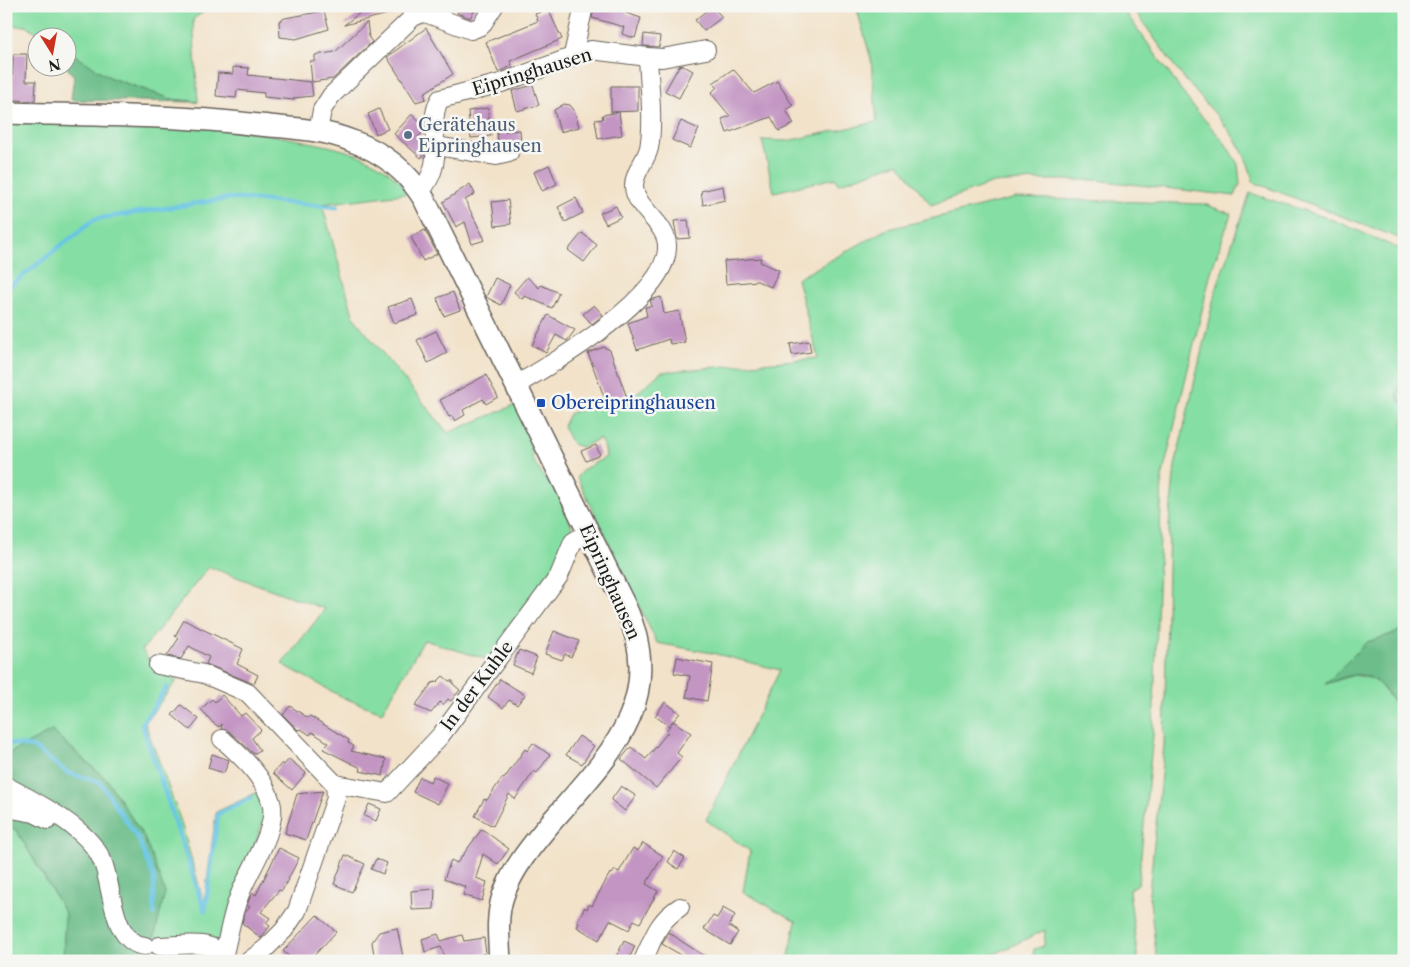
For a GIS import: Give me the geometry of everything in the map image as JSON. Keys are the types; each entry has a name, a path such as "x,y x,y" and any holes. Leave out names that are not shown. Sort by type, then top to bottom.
{"main road":[{"name":"Eipringhausen","path":"6,113 200,118 318,132 344,138 376,152 403,172 420,192 633,624 641,659 639,689 630,717 611,748 526,853 512,877 500,911 500,961"}],"street":[{"path":"318,132 322,110 331,96 413,17 419,14 428,14 472,30 484,23 494,6"},
{"path":"573,55 584,6"},
{"name":"Eipringhausen","path":"420,192 428,183 433,171 437,146 435,108 440,99 501,83 573,55 591,50 662,58 706,50"},
{"path":"516,384 615,319 648,290 661,270 667,242 664,233 638,199 634,188 635,180 649,146 648,57"},
{"path":"437,146 496,156 509,153"},
{"name":"In der Kuhle","path":"335,784 387,793 441,735 559,576 573,542 589,532"},
{"path":"158,665 204,674 248,693 335,784 336,798 296,911 284,930 265,949 249,961"},
{"path":"6,786 72,826 101,857 108,878 114,911 124,932 137,945 201,945 213,947 225,957 239,896 265,839 271,819 272,803 264,786 245,760 222,739"},
{"path":"6,808 34,813 60,826 72,826"},
{"path":"643,961 660,924 666,916 680,907"}],"green space":[{"path":"6,6 213,6 193,19 198,102 171,99 111,78 78,57 78,28 6,26"},
{"path":"856,6 1121,6 1191,104 1225,143 1238,164 1240,184 1235,196 1095,180 1037,180 993,183 931,205 898,163 838,184 835,178 774,192 762,140 787,141 877,122 871,59"},
{"path":"1132,6 1404,6 1404,240 1253,182 1249,166 1233,137 1179,72"},
{"path":"78,57 111,78 171,99 198,102 71,100 74,78 78,78"},
{"path":"8,122 157,124 231,129 304,141 351,152 386,170 411,193 322,204 354,318 448,433 517,404 529,438 533,460 545,479 553,484 572,526 561,561 492,661 424,640 382,712 344,698 282,664 325,609 209,567 142,650 158,671 177,680 145,723 180,819 204,903 216,812 262,790 268,805 224,942 153,945 144,837 107,780 52,731 6,755"},
{"path":"1250,193 1336,221 1404,251 1404,365 1397,394 1399,401 1404,404 1404,627 1396,633 1367,642 1326,684 1354,675 1375,679 1398,707 1404,721 1404,961 1157,961 1149,893 1164,745 1169,525 1175,466 1216,289"},
{"path":"1016,198 1204,204 1231,214 1211,272 1162,478 1153,735 1138,884 1129,890 1138,961 1032,961 1034,949 1044,946 1045,930 980,961 788,961 796,921 743,892 750,851 706,820 780,670 712,653 657,643 577,477 584,469 606,457 605,449 600,439 582,447 572,444 563,426 569,414 586,407 608,407 629,400 661,372 818,358 797,279 885,230"},
{"path":"1404,365 1404,404 1399,401 1397,394"},
{"path":"1404,627 1404,721 1385,690 1371,678 1355,675 1325,684 1367,642 1396,633"},
{"path":"52,731 107,780 144,837 165,892 149,961 63,961 65,913 17,831 6,824 6,755"},
{"path":"6,824 17,831 65,913 63,961 6,961"},
{"path":"190,951 206,952 218,961 149,961 151,954"}],"building":[{"path":"369,6 403,6 404,10 344,25"},
{"path":"461,6 477,6 470,18 457,13"},
{"path":"595,6 628,6 626,13 641,18 635,38 622,34 624,27 592,18"},
{"path":"712,6 722,17 704,31 695,20"},
{"path":"548,9 562,39 510,61 512,66 498,72 486,42 538,21 535,14"},
{"path":"324,11 329,29 296,39 280,37 279,21 285,18"},
{"path":"367,22 369,38 372,42 333,79 312,82 310,61 315,61 315,55 335,52"},
{"path":"426,28 453,74 424,93 426,99 416,102 387,57"},
{"path":"644,34 660,36 659,47 643,46"},
{"path":"13,54 27,54 26,81 36,81 35,101 12,100"},
{"path":"682,65 693,71 679,98 665,91 679,66"},
{"path":"233,67 249,68 248,75 311,82 313,96 294,98 294,100 264,97 264,93 237,90 236,98 216,96 218,73 233,74"},
{"path":"733,69 754,93 777,81 793,106 786,110 794,124 779,131 771,117 727,133 722,119 730,116 711,93 717,87 713,83"},
{"path":"533,85 539,105 517,111 512,91"},
{"path":"611,86 638,86 638,111 611,112"},
{"path":"564,104 570,105 574,110 579,127 560,132 554,110"},
{"path":"488,108 491,136 471,138 468,111"},
{"path":"379,109 388,129 376,134 368,114"},
{"path":"619,112 622,135 598,139 595,120 603,119 602,115"},
{"name":"Gerätehaus Eipringhausen","path":"412,114 424,125 424,131 418,137 425,147 425,155 421,158 394,134"},
{"path":"681,121 699,129 690,148 672,140"},
{"path":"520,130 521,143 498,145 497,132"},
{"path":"549,165 557,184 542,191 534,172"},
{"path":"470,184 475,194 465,200 485,240 472,244 465,222 456,227 443,202"},
{"path":"723,186 725,200 703,205 701,191"},
{"path":"576,198 583,213 565,222 558,207"},
{"path":"508,200 511,224 495,226 492,202"},
{"path":"616,206 621,217 606,224 600,213"},
{"path":"688,220 690,238 677,239 674,221"},
{"path":"425,230 437,254 423,261 411,237"},
{"path":"582,233 597,245 584,262 568,250"},
{"path":"761,258 760,262 779,270 771,287 757,281 726,284 724,261"},
{"path":"527,277 539,288 541,285 559,293 552,308 525,296 522,299 514,292"},
{"path":"495,278 510,285 501,305 486,297"},
{"path":"453,292 460,310 444,316 437,298"},
{"path":"661,297 664,314 679,311 685,342 670,344 669,339 637,350 628,323 647,316 645,307 652,306 650,300"},
{"path":"412,299 418,315 394,323 388,307"},
{"path":"594,305 603,315 592,324 583,314"},
{"path":"548,315 575,330 567,341 556,335 546,353 532,345"},
{"path":"436,331 447,353 428,363 417,340"},
{"path":"809,341 811,352 792,355 790,344"},
{"path":"604,347 610,350 627,398 607,405 588,353"},
{"path":"486,375 498,397 486,404 483,399 463,410 465,415 455,421 452,416 449,417 440,400"},
{"path":"596,445 600,455 586,461 581,451"},
{"path":"184,620 243,649 237,664 258,675 254,684 206,664 209,657 189,646 181,659 167,656 179,638 175,636"},
{"path":"554,631 579,641 571,657 565,654 562,660 545,654"},
{"path":"519,650 537,657 531,673 513,665"},
{"path":"677,657 713,664 707,701 686,697 690,676 674,673"},
{"path":"443,676 449,681 453,681 453,684 460,690 451,701 448,699 443,705 440,702 431,713 415,706 432,683 437,682"},
{"path":"500,679 525,695 517,705 509,700 503,708 488,697"},
{"path":"222,695 241,716 245,713 261,730 252,738 260,750 254,754 229,731 221,729 222,724 219,727 213,723 201,709 212,699 215,702"},
{"path":"665,702 680,713 669,726 655,716"},
{"path":"181,705 199,719 190,730 172,715"},
{"path":"290,706 349,740 348,743 354,746 351,751 386,759 383,776 360,771 361,768 323,749 329,743 312,732 310,735 301,729 298,730 283,715"},
{"path":"673,721 691,733 677,753 682,757 656,788 621,759 631,747 646,759 668,732 666,731"},
{"path":"579,736 594,746 582,764 566,755"},
{"path":"533,743 550,755 537,773 534,771 515,799 509,794 493,826 475,816 484,799 487,800 525,749 527,751"},
{"path":"212,754 229,760 224,773 208,768"},
{"path":"289,759 306,773 292,790 273,773 282,763 284,765"},
{"path":"433,776 448,784 438,804 413,792 420,777 430,782"},
{"path":"621,786 636,796 625,811 611,800"},
{"path":"323,791 306,840 285,833 297,794"},
{"path":"369,804 381,809 376,821 364,816"},
{"path":"482,829 509,849 498,864 483,854 476,878 487,882 482,901 463,895 466,887 444,879 451,860 457,863"},
{"path":"643,843 663,856 646,884 658,891 640,923 634,920 629,930 610,920 599,940 577,927 579,923 577,922 585,907 587,909 589,904 592,906 610,873 612,874 615,870 619,872 633,848 638,851"},
{"path":"279,848 299,858 282,891 279,890 261,912 270,918 266,923 270,926 261,938 242,923 245,913 250,907 247,905 250,897 253,893 256,895"},
{"path":"674,851 685,858 678,869 668,862"},
{"path":"345,855 365,864 352,892 334,884"},
{"path":"376,859 387,863 383,874 371,869"},
{"path":"435,889 434,909 412,910 411,891"},
{"path":"723,908 735,915 729,926 738,932 730,945 704,929 713,916 717,918"},
{"path":"317,915 336,932 309,961 294,961 283,951"},
{"path":"397,928 404,961 375,961 372,942 379,932"},
{"path":"669,932 712,961 680,961 683,956 662,944"},
{"path":"438,934 441,941 462,935 464,941 484,938 486,953 459,961 446,961 441,947 425,952 422,939"},
{"path":"624,941 635,946 628,961 614,961"}],"waterway":[{"path":"6,289 95,219 231,198 337,207"},
{"path":"167,687 142,724 205,911"},
{"path":"6,743 33,747 68,773 100,782 139,840 154,878 154,914"},
{"path":"205,910 218,814 251,798"}],"place":[{"name":"Gerätehaus Eipringhausen","path":"408,135"},
{"name":"Obereipringhausen","path":"541,403"}]}
